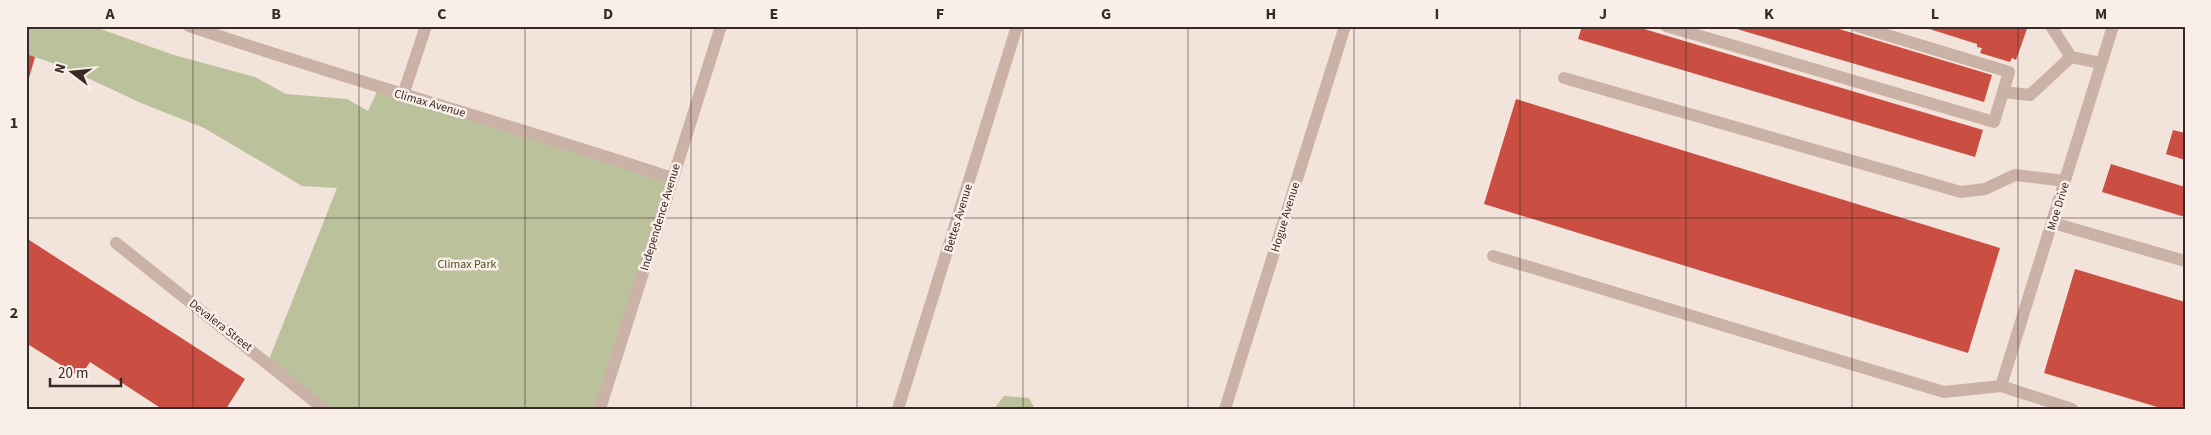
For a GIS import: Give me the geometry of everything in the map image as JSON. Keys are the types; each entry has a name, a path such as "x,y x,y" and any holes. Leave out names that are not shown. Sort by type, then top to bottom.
{"street":[{"name":"Climax Avenue","path":"189,26 403,95 572,145 672,178"},
{"path":"403,95 426,26"},
{"name":"Independence Avenue","path":"600,409 721,26"},
{"name":"Bettes Avenue","path":"898,409 1017,26"},
{"name":"Hogue Avenue","path":"1225,409 1345,26"},
{"path":"1666,26 1994,122 2009,72 1857,26"},
{"path":"2051,26 2071,57 2101,63"},
{"name":"Moe Drive","path":"2002,386 2113,26"},
{"path":"2003,92 2030,95 2071,57"},
{"path":"1564,78 1961,192 1985,189 2015,175 2065,181"},
{"path":"2053,223 2185,261"},
{"name":"Devalera Street","path":"116,243 324,409"},
{"path":"1493,256 1944,392 2002,386 2072,409"}],"green space":[{"name":"Climax Park","path":"26,26 92,26 174,55 255,77 286,94 347,99 368,111 379,87 672,178 600,409 324,409 268,362 337,188 302,186 204,128 141,103 64,67 26,54"},
{"path":"1004,396 1029,398 1035,409 994,409"}],"building":[{"path":"1582,26 1634,26 1983,130 1975,157 1578,39"},
{"path":"1829,26 1992,75 1984,102 1730,27"},
{"path":"1920,26 2028,26 2016,60 2012,58 2010,62 1980,53 1982,48 1977,47 1977,44"},
{"path":"26,54 35,57 27,85 26,85"},
{"path":"1516,99 2000,248 1968,353 1484,204"},
{"path":"2173,130 2185,133 2185,160 2166,154"},
{"path":"2111,164 2185,187 2185,217 2102,192"},
{"path":"26,238 245,379 226,409 162,409 90,362 80,377 26,343"},
{"path":"2075,269 2185,302 2185,409 2164,409 2044,373"}]}
